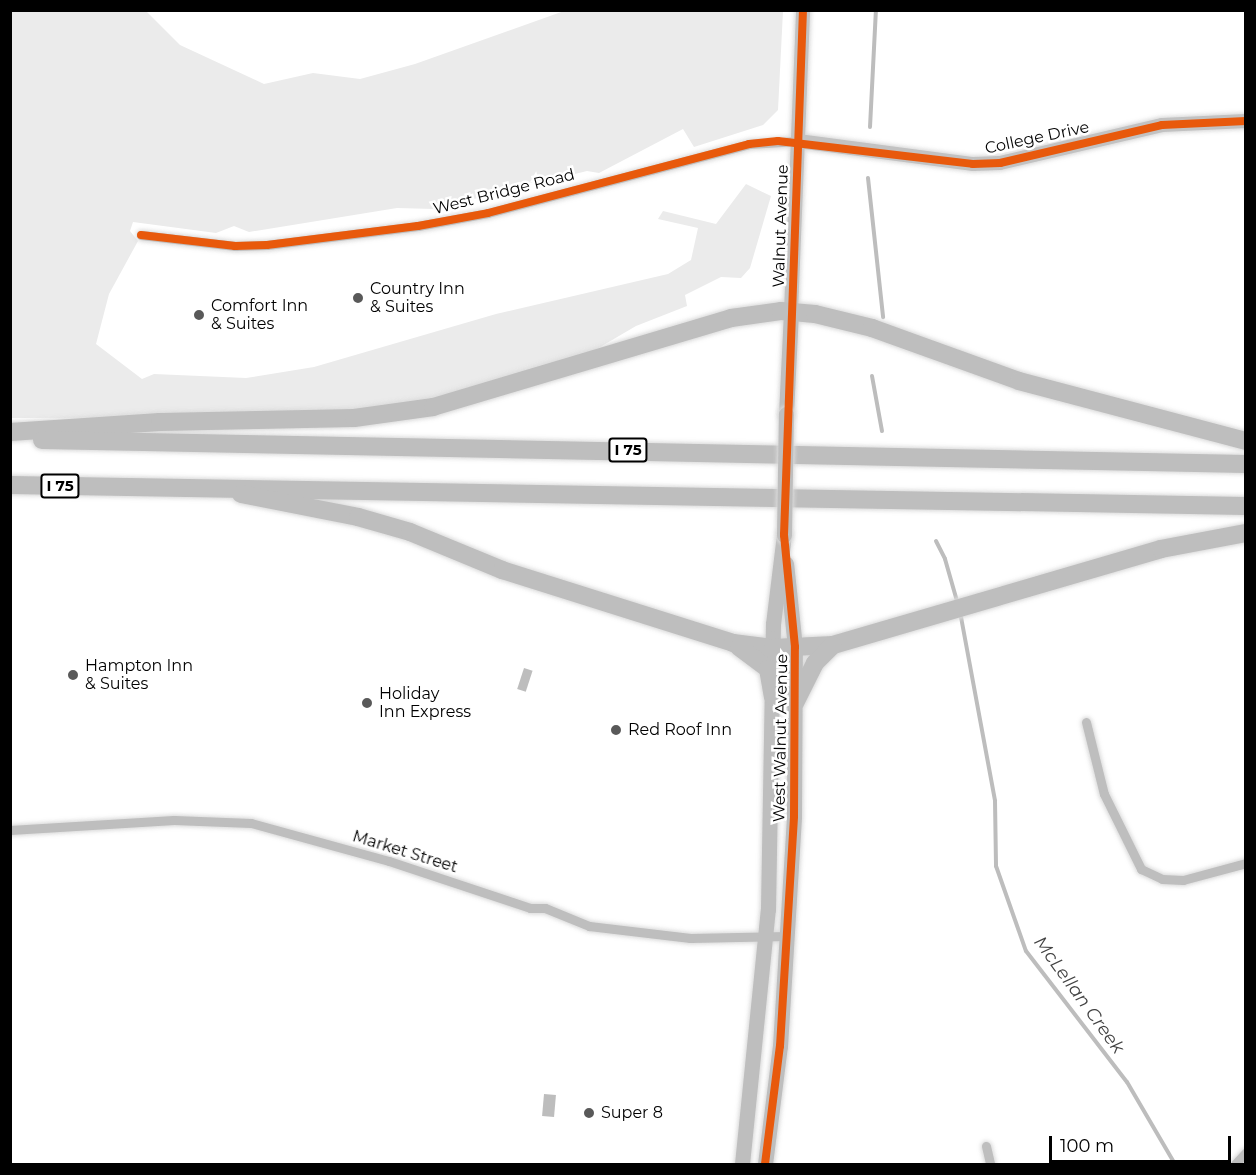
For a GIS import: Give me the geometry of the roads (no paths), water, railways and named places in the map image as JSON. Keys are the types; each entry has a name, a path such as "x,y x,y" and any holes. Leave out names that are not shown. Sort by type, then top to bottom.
{"highway":[{"path":"10,432 103,424 354,418 433,407 731,318 791,312 872,328 1019,381 1245,441"},
{"name":"I 75","path":"10,439 1245,464"},
{"name":"I 75","path":"10,485 1245,506"},
{"path":"220,488 260,500 309,506 410,532 502,570 733,643 773,648 833,645 1161,549 1245,534"},
{"path":"733,643 768,669 773,697"},
{"path":"795,702 815,663 833,645"}],"main road":[{"name":"West Walnut Avenue","path":"742,1164 765,935 773,648 784,535 791,312"},
{"name":"West Walnut Avenue","path":"765,1164 788,936 795,647 784,535"}],"street":[{"name":"Walnut Avenue","path":"791,312 803,10"},
{"name":"College Drive","path":"798,141 973,164 1000,163 1162,125 1245,121"},
{"name":"West Bridge Road","path":"141,235 237,246 267,245 418,226 488,213 749,144 798,141"},
{"path":"1086,722 1104,794 1141,869 1162,879 1183,880 1245,863"},
{"name":"Market Street","path":"10,830 174,820 251,823 389,861 530,908 545,908 589,926 690,938 788,936"},
{"path":"986,1146 990,1164"},
{"path":"1235,1164 1245,1152"}],"waterway":[{"name":"McLellan Creek","path":"870,127 876,10"},
{"name":"McLellan Creek","path":"868,178 883,317"},
{"name":"McLellan Creek","path":"872,376 882,431"},
{"name":"McLellan Creek","path":"936,541 945,559 957,601"},
{"name":"McLellan Creek","path":"961,617 995,801 996,866 1026,951 1127,1082 1175,1164"}],"place":[{"name":"Country Inn & Suites","path":"358,298"},
{"name":"Comfort Inn & Suites","path":"199,315"},
{"name":"Hampton Inn & Suites","path":"73,675"},
{"name":"Holiday Inn Express","path":"367,703"},
{"name":"Red Roof Inn","path":"616,730"},
{"name":"Super 8","path":"589,1113"}]}
